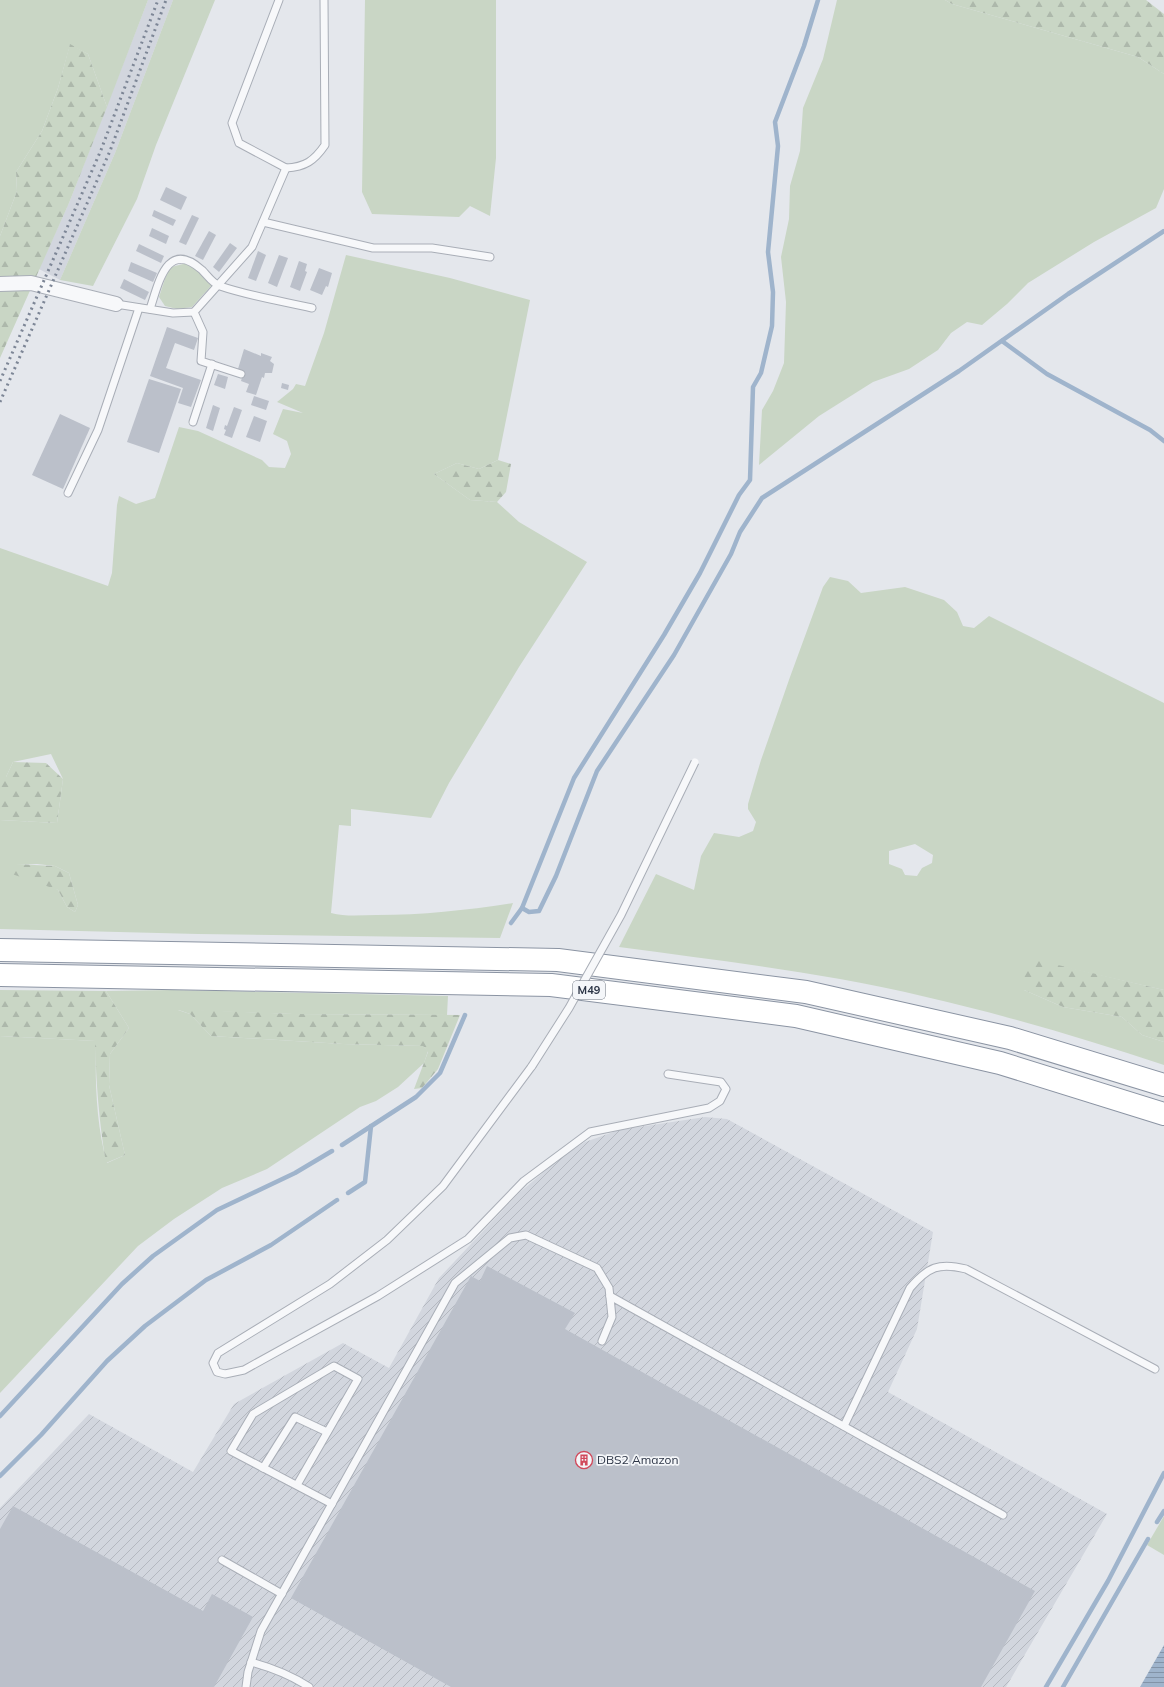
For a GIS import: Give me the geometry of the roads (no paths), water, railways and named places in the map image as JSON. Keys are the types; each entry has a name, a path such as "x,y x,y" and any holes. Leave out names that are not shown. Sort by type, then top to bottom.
{"highway":[{"name":"M49","path":"0,950 558,960 806,992 1010,1038 1164,1085"},
{"name":"M49","path":"0,975 551,985 796,1016 1000,1062 1164,1114"}],"street":[{"path":"0,284 32,283 116,304"}],"lane":[{"path":"280,0 232,123 239,143 286,168 298,167 316,158 325,145 324,0"},
{"path":"116,304 173,313 194,312 252,247 286,168"},
{"path":"263,222 373,248 432,248 490,257"},
{"path":"150,309 163,271 175,260 182,258 189,260 218,286 312,308"},
{"path":"68,493 98,430 139,308"},
{"path":"194,312 203,332 201,361 241,374"},
{"path":"193,422 212,364"},
{"path":"668,1074 721,1082 726,1089 720,1101 709,1108 590,1132 524,1181 468,1239 378,1296 244,1370 225,1374 218,1372 213,1363 218,1353 330,1284 393,1235 443,1186 532,1066 569,1008 621,915 694,762"},
{"path":"246,1687 251,1662 261,1631 455,1283 510,1238 526,1235 597,1268 609,1288 612,1317 602,1341"},
{"path":"844,1426 910,1288 922,1274 936,1267 951,1265 966,1269 1156,1369"},
{"path":"610,1296 1003,1515"},
{"path":"296,1486 358,1379 334,1366 253,1414 231,1451 296,1486 332,1504"},
{"path":"264,1468 295,1417 327,1432"},
{"path":"222,1560 282,1594"},
{"path":"251,1662 276,1668 294,1676 309,1687"}],"water":[{"path":"1164,1645 1164,1687 1140,1687"}],"waterway":[{"path":"511,923 522,908 574,778 664,635 700,573 739,495 750,480 753,387 761,373 772,326 773,292 768,252 778,146 775,122 804,46 818,0"},
{"path":"522,908 529,912 539,911 556,876 597,771 674,655 731,554 740,532 762,498 959,371 1068,294 1164,231"},
{"path":"1002,341 1047,374 1150,430 1164,441"},
{"path":"342,1145 416,1097 440,1073 465,1015"},
{"path":"348,1193 365,1182 371,1126"},
{"path":"0,1416 122,1284 153,1256 217,1210 295,1173 332,1151"},
{"path":"0,1476 41,1435 107,1361 145,1326 206,1280 271,1245 337,1200"},
{"path":"1046,1687 1108,1581 1164,1473"},
{"path":"1157,1522 1164,1511"},
{"path":"1063,1687 1148,1539"}],"railway":[{"path":"0,381 101,150 158,0"},
{"path":"0,402 110,151 166,0"}],"place":[{"name":"DBS2 Amazon","path":"584,1460"}]}
